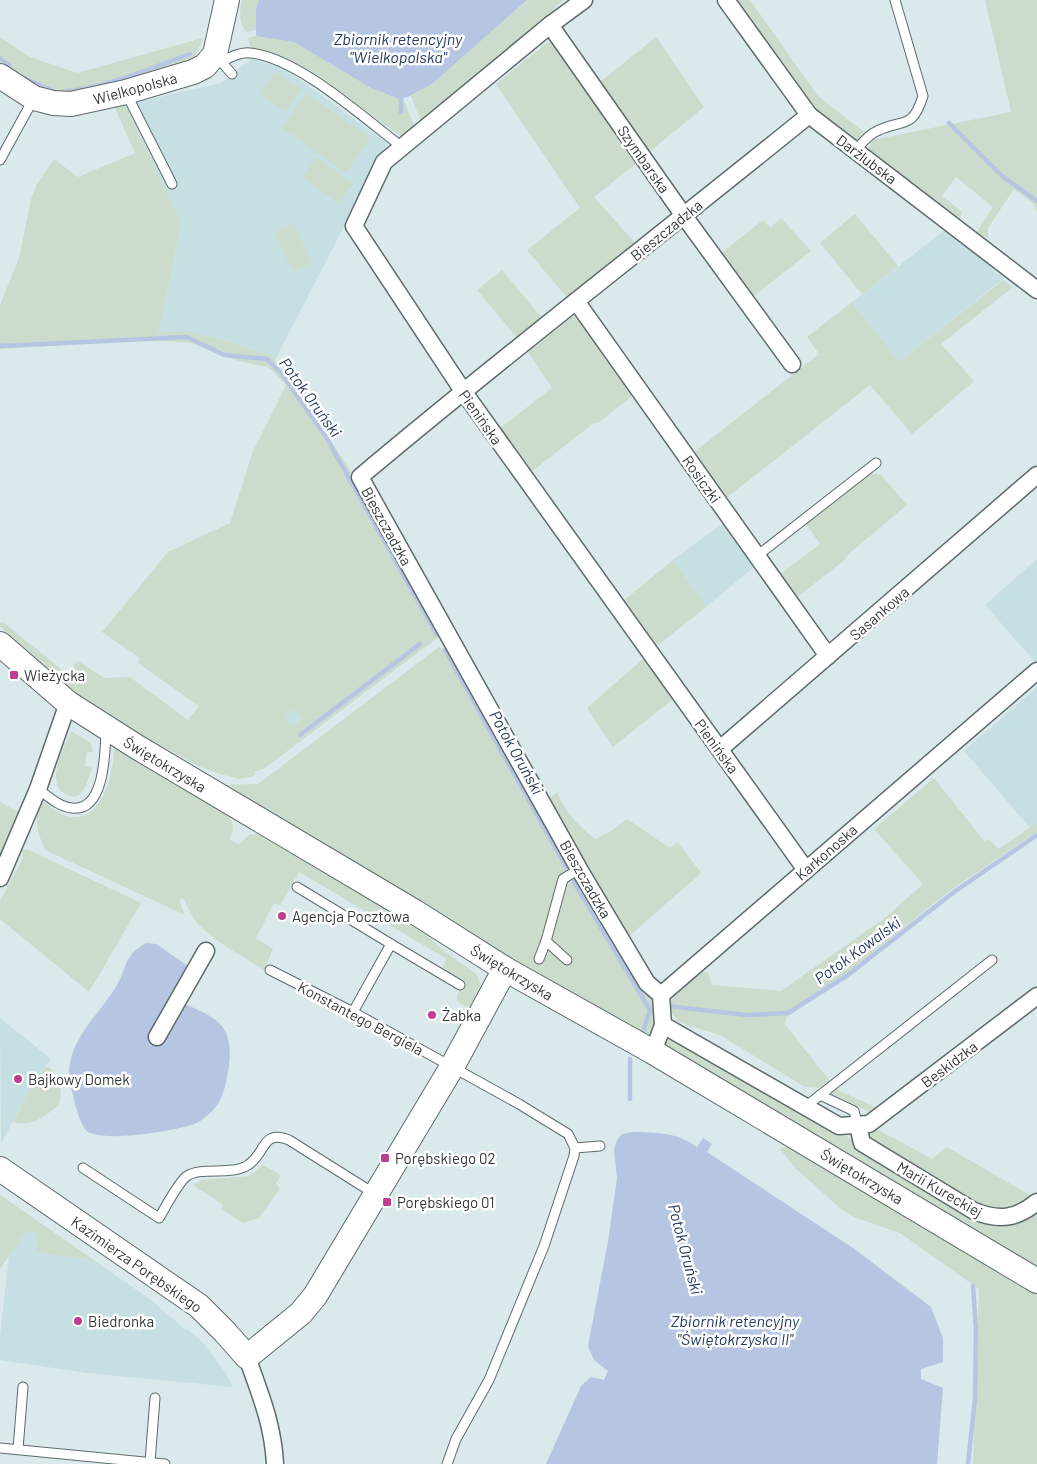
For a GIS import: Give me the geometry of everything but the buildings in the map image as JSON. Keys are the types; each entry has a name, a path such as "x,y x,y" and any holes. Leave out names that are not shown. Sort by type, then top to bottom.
{"main road":[{"path":"218,58 227,0"},
{"name":"Wielkopolska","path":"0,76 34,98 53,103 71,104 126,92 194,72 218,58"},
{"name":"Świętokrzyska","path":"0,644 68,703 106,728 415,912 505,969 653,1052 1037,1281"},
{"path":"247,1357 301,1313 315,1296 452,1067 505,969"},
{"name":"Kazimierza Porębskiego","path":"0,1168 200,1306 247,1357"}],"street":[{"name":"Pienińska","path":"584,0 550,25 384,162 354,226 463,391 806,870"},
{"name":"Darżlubska","path":"726,0 809,115 1037,290"},
{"name":"Szymbarska","path":"550,25 684,216 792,364"},
{"name":"Bieszczadzka","path":"661,995 647,983 580,869 360,478 463,391 809,115"},
{"name":"Rosiczki","path":"576,301 828,656"},
{"name":"Sasankowa","path":"720,749 1037,475"},
{"name":"Karkonoska","path":"661,995 1037,671"},
{"path":"0,878 38,789 68,703"},
{"path":"158,1037 206,951"},
{"path":"653,1052 663,1025 661,995"},
{"name":"Beskidzka","path":"858,1126 869,1124 1037,996"},
{"name":"Świętokrzyska","path":"663,1025 839,1126 858,1126"},
{"name":"Marii Kureckiej","path":"858,1126 862,1143 974,1211 991,1218 1002,1217 1024,1212 1037,1202"},
{"name":"Kazimierza Porębskiego","path":"247,1357 270,1426 274,1441 276,1464"}],"lane":[{"path":"856,150 876,131 908,121 918,111 923,96 895,0"},
{"path":"218,58 249,53 274,59 288,65 328,90 402,147"},
{"path":"218,58 232,74"},
{"path":"126,92 172,184"},
{"path":"0,160 34,98"},
{"path":"757,556 876,463"},
{"path":"38,789 62,806 80,808 89,803 99,784 105,762 106,728"},
{"path":"539,959 546,942 562,879 580,869"},
{"path":"297,887 460,985"},
{"path":"546,942 567,960"},
{"path":"353,1012 391,944"},
{"path":"805,1106 992,960"},
{"name":"Konstantego Bergiela","path":"270,970 353,1012 568,1134 575,1148"},
{"path":"820,1095 854,1111 858,1126"},
{"path":"83,1168 160,1218 186,1176 193,1173 240,1169 253,1162 268,1140 274,1137 282,1137 290,1140 375,1194"},
{"path":"447,1464 456,1439 489,1380 544,1246 575,1148 600,1146"},
{"path":"18,1449 23,1387"},
{"path":"150,1462 155,1398"},
{"path":"0,1448 92,1460 165,1464"}],"shaded area":[{"path":"251,59 284,68 387,143 275,360 272,356 224,340 188,332 156,332 169,285 181,222 125,105 221,83"},
{"path":"948,228 993,265 992,270 1004,278 899,362 852,302"},
{"path":"726,521 756,565 706,607 673,560"},
{"path":"1037,559 1037,661 1035,662 985,605"},
{"path":"1037,687 1037,823 1030,828 964,751"},
{"path":"294,708 302,718 293,727 284,717"},
{"name":"Bajkowy Domek","path":"0,1018 51,1059 29,1091 1,1144"},
{"path":"25,1232 37,1233 37,1253 94,1260 152,1301 203,1343 226,1373 233,1387 87,1373 0,1360 0,1336 9,1255"}],"green space":[{"path":"242,0 259,0 256,8 256,30 246,32 242,24 240,9"},
{"path":"527,0 564,0 553,9 556,13 421,122 411,96 432,84"},
{"path":"735,0 750,0 818,96 864,132 856,143 818,113"},
{"path":"985,0 1037,0 1037,213 1034,204 1014,189 988,228 988,239 977,232 993,207 956,177 942,196 962,212 959,222 867,151 873,140 1011,112"},
{"path":"255,36 294,42 371,88 399,99 403,98 415,128 401,136 291,60 271,53 251,50 248,38"},
{"path":"0,37 30,57 77,73 203,38 191,65 70,95 36,91 0,69"},
{"path":"656,37 704,107 648,153 599,83"},
{"path":"548,42 557,44 638,162 594,197 636,244 568,299 527,250 580,208 496,84"},
{"path":"275,72 301,89 285,112 260,94"},
{"path":"306,93 370,138 346,173 282,128"},
{"path":"125,105 181,222 169,285 157,332 188,332 224,340 272,356 352,472 347,479 437,638 265,768 253,772 256,773 254,776 238,779 198,766 109,717 63,684 0,626 0,623 3,622 67,674 78,661 104,678 130,677 188,720 199,706 138,663 140,658 102,632 168,552 230,523 253,451 286,385 267,367 238,361 191,343 153,340 0,349 0,305 19,258 31,199 37,184 54,159 78,177 135,153 115,108","holes":["294,709 302,718 293,727 284,717"]},
{"path":"316,157 353,184 338,203 302,177"},
{"path":"855,214 898,266 862,294 820,243"},
{"path":"781,218 811,251 750,299 720,254 763,220 770,228"},
{"path":"293,223 312,263 293,272 274,232"},
{"path":"502,270 543,319 518,339 477,290"},
{"path":"1003,280 1013,287 941,344 974,381 912,434 870,385 725,499 693,453 819,354 807,337 852,302 899,362"},
{"path":"571,316 581,319 635,394 531,472 499,429 552,388 527,351"},
{"path":"870,473 881,475 907,505 845,557 846,559 796,598 779,575 820,544 806,524"},
{"path":"673,560 706,607 657,646 623,601"},
{"path":"439,647 442,650 448,647 570,868 557,877 563,887 575,877 652,999 656,1014 652,1036 645,1039 224,785 258,784"},
{"path":"644,658 673,699 613,747 587,708"},
{"path":"71,731 91,743 93,752 87,752 85,766 92,768 86,786 77,796 72,797 63,792 58,786 56,777 60,758"},
{"path":"114,745 227,814 233,826 229,839 239,845 248,836 254,834 261,835 378,905 406,916 416,923 440,948 475,973 481,988 480,997 474,1012 457,1001 457,995 464,983 442,968 447,959 299,872 280,906 274,903 256,938 273,949 264,970 206,932 194,919 183,898 179,900 185,915 45,850 37,825 37,813 42,800 59,813 74,817 86,815 96,807 110,779"},
{"path":"934,778 985,842 989,839 998,849 1037,823 1037,832 952,889 840,979 790,1011 784,1023 829,1080 821,1088 805,1087 720,1035 678,1022 670,1008 670,1003 677,993 701,971 708,973 712,985 781,991 886,917 923,884 874,829"},
{"path":"557,792 573,818 595,839 610,832 627,819 670,848 678,842 701,873 627,938 546,802"},
{"path":"0,802 20,813 0,858"},
{"path":"22,850 29,850 141,903 89,992 0,919 0,901 23,858"},
{"path":"669,1037 844,1134 862,1149 1008,1224 1027,1220 1037,1212 1037,1271 664,1048 664,1042"},
{"path":"48,1067 56,1075 60,1084 59,1105 33,1122 13,1122 29,1091 45,1068"},
{"path":"835,1088 877,1108 871,1113 829,1092"},
{"path":"877,1129 932,1159 947,1147 1035,1198 1020,1208 988,1211 871,1146 869,1135"},
{"path":"790,1145 1037,1291 1037,1464 973,1464 979,1289 900,1233 856,1218 842,1210 794,1167 780,1149"},
{"path":"263,1165 281,1175 276,1184 280,1188 259,1218 243,1223 221,1209 223,1205 193,1185 202,1180 249,1176"},
{"path":"0,1195 94,1260 37,1253 37,1233 25,1232 0,1269"}],"water":[{"name":"Zbiornik retencyjny \"Wielkopolska\"","path":"259,0 527,0 432,84 408,97 399,99 371,88 294,42 256,36 256,8"},
{"path":"146,943 156,944 191,968 182,1003 213,1018 225,1031 230,1051 224,1089 217,1106 209,1115 194,1124 138,1135 107,1136 95,1134 87,1131 77,1112 69,1076 72,1055 80,1036 117,985 127,961 136,949"},
{"name":"Zbiornik retencyjny \"Świętokrzyska II\"","path":"632,1132 674,1136 697,1147 703,1138 712,1144 707,1152 853,1248 931,1307 943,1338 943,1362 921,1369 921,1379 943,1388 937,1464 546,1464 581,1386 591,1377 604,1380 608,1371 594,1360 588,1346 608,1241 617,1178 614,1150 617,1140 622,1134"}],"waterway":[{"path":"62,92 111,82 190,54"},
{"path":"0,58 9,65"},
{"path":"24,78 55,92"},
{"path":"401,93 401,112"},
{"path":"949,123 1002,176 1037,201"},
{"name":"Potok Oruński","path":"0,346 187,337 224,355 267,359 282,374 326,437 437,635"},
{"path":"300,735 420,644"},
{"name":"Potok Oruński","path":"445,650 566,867"},
{"name":"Potok Kowalski","path":"668,1006 746,1015 788,1013 848,975 954,892 1037,835"},
{"name":"Potok Oruński","path":"574,882 650,1010 643,1032"},
{"name":"Potok Oruński","path":"630,1059 630,1099"},
{"path":"968,1464 975,1398 976,1329 973,1286"}],"place":[{"name":"Wieżycka","path":"14,675"},
{"name":"Agencja Pocztowa","path":"282,916"},
{"name":"Żabka","path":"432,1015"},
{"name":"Bajkowy Domek","path":"18,1079"},
{"name":"Porębskiego 02","path":"385,1158"},
{"name":"Porębskiego 01","path":"387,1202"},
{"name":"Biedronka","path":"78,1321"}]}
